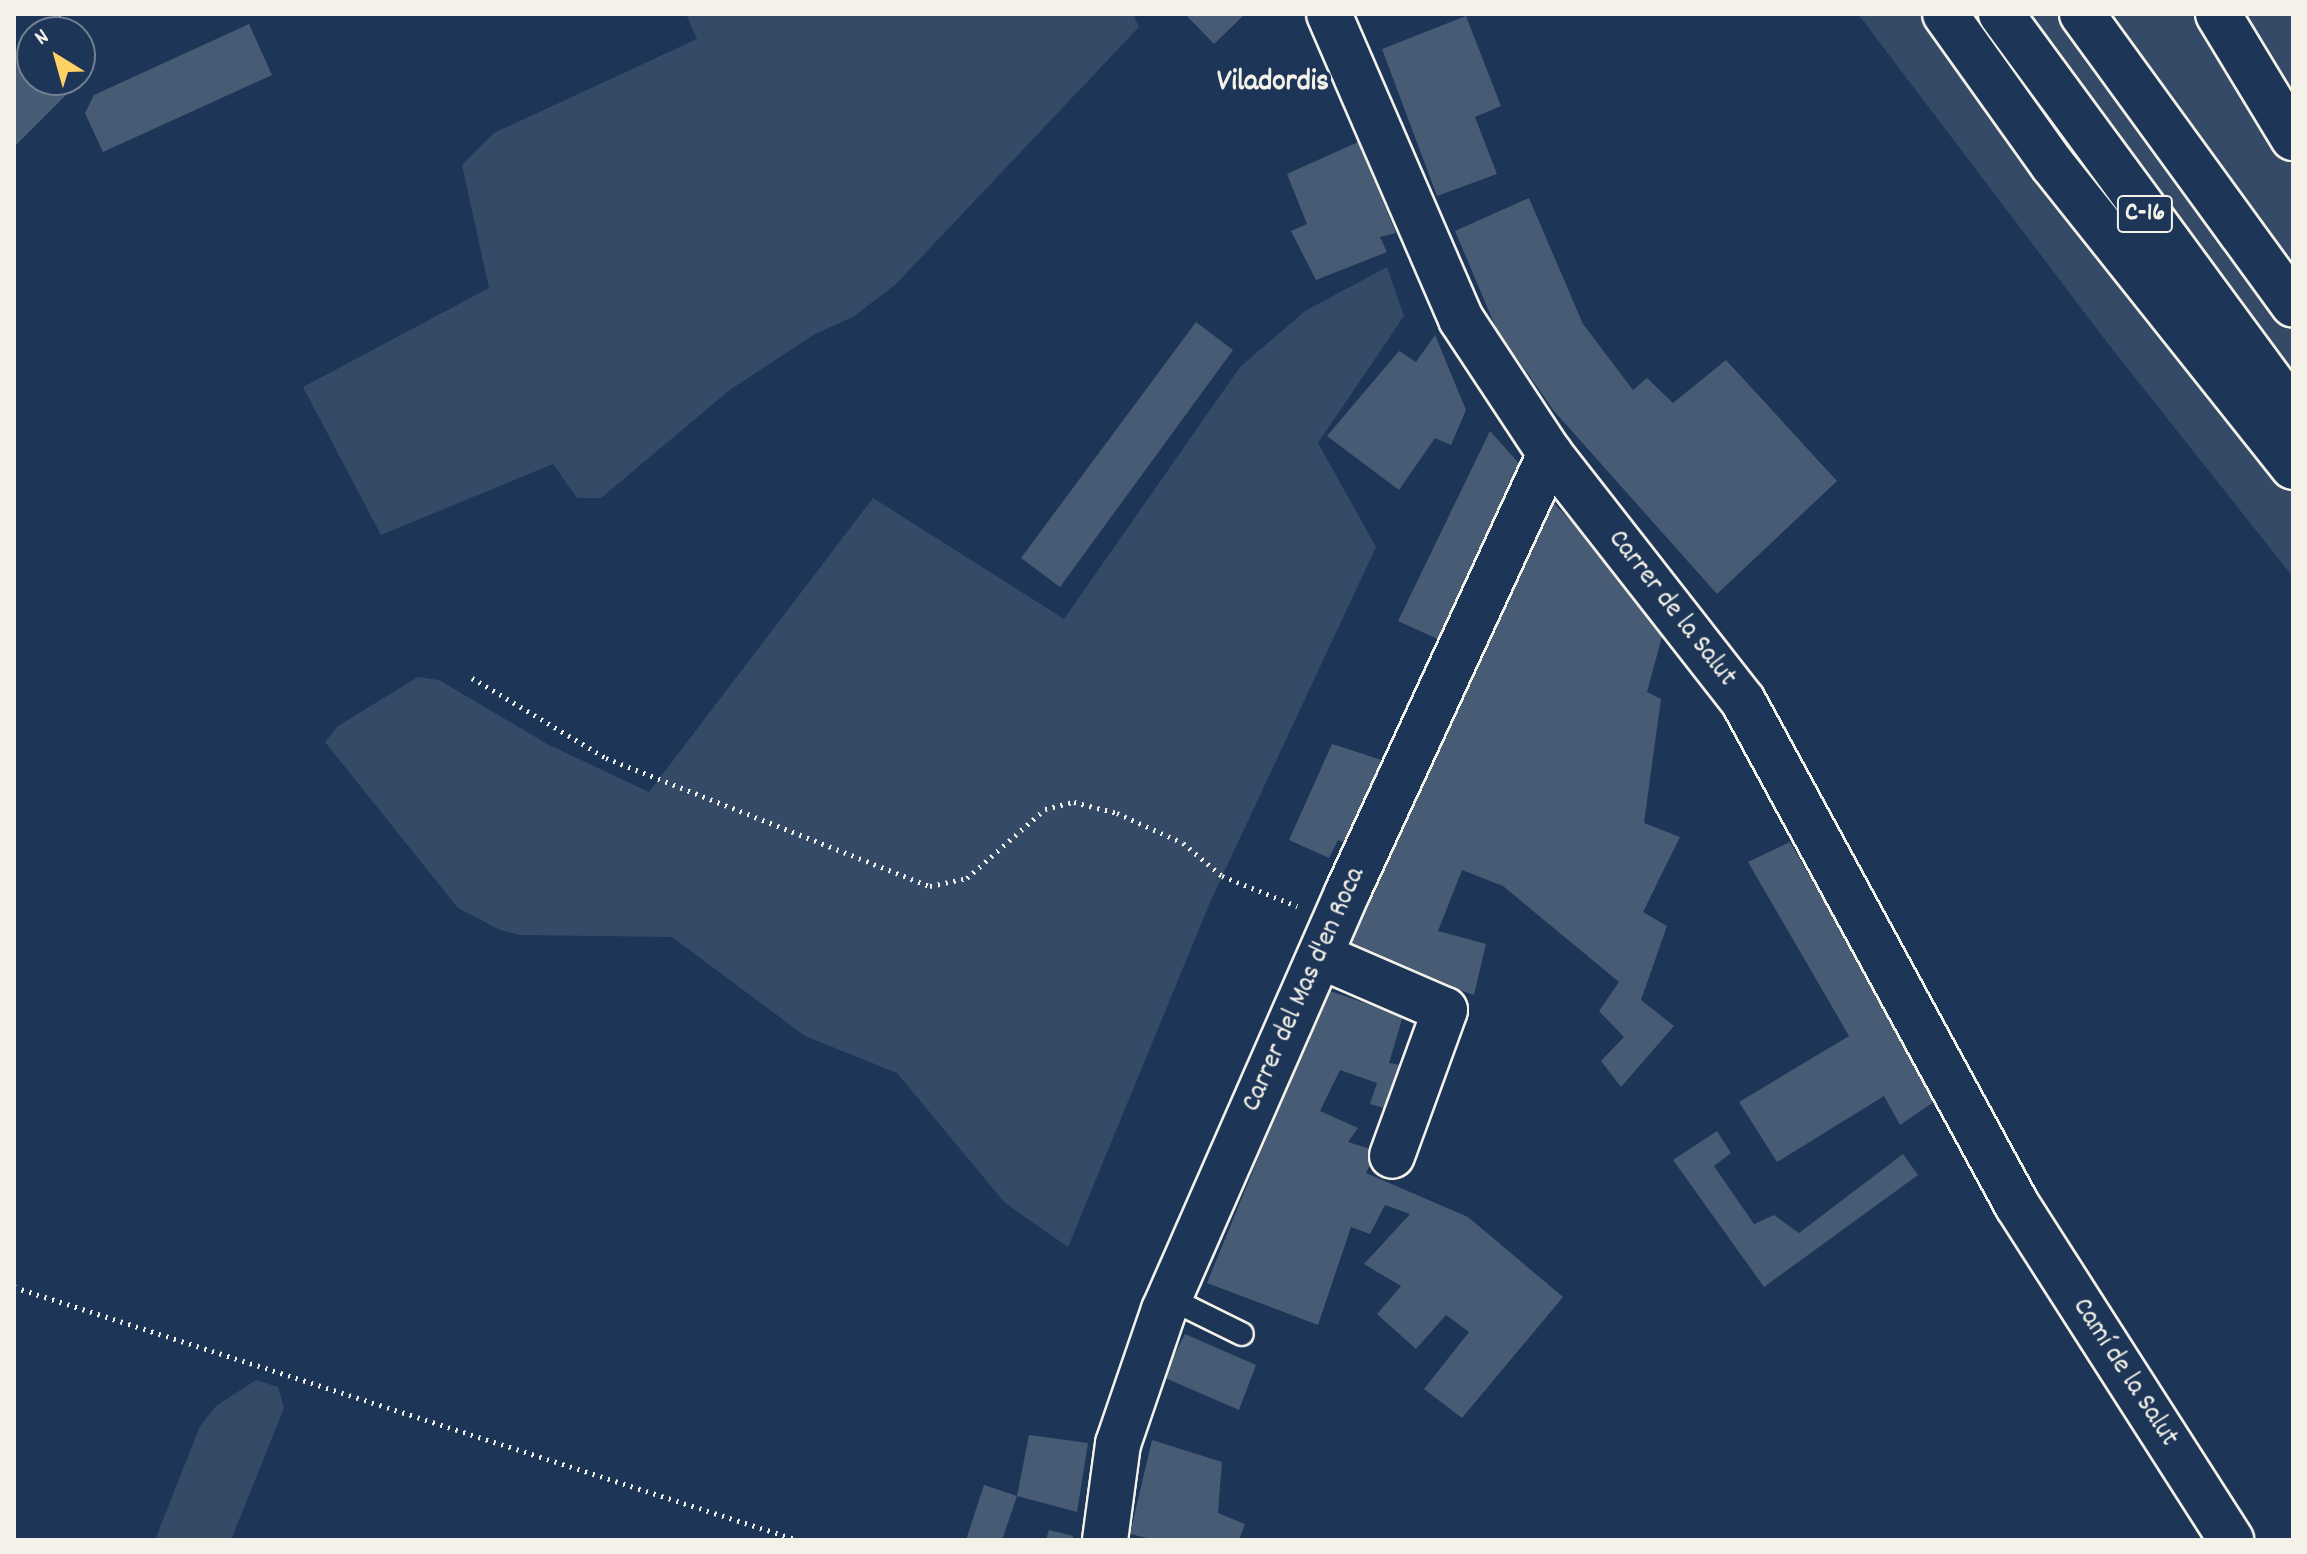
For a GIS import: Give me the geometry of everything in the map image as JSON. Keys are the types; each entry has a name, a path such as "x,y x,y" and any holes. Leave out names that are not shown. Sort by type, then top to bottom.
{"main road":[{"name":"Carrer de la Salut","path":"1329,14 1461,319 1550,454 1743,701 2017,1205"},
{"path":"1945,14 2052,164 2293,467"},
{"name":"C-16","path":"2001,14 2293,411"},
{"name":"C-16","path":"2082,14 2293,304"},
{"path":"2218,14 2293,138"},
{"name":"Carrer del Mas d'en Roca","path":"1105,1540 1118,1444 1169,1298 1327,938 1550,454"},
{"path":"1327,938 1445,1010 1392,1156"},
{"name":"Camí de la Salut","path":"2017,1205 2231,1540"}],"lane":[{"path":"1169,1298 1242,1334"}],"path":[{"path":"472,678 606,758 930,886 967,878 1045,809 1074,802 1117,813 1183,843 1222,876 1327,938"},
{"path":"14,1287 798,1540"}],"shaded area":[{"path":"686,14 1133,14 1139,27 896,284 853,317 815,334 731,389 601,498 577,498 553,464 381,535 303,387 489,288 462,165 494,133 697,39"},
{"path":"1858,14 2293,14 2293,577 2109,345"},
{"path":"1387,267 1404,316 1318,443 1376,547 1211,900 1068,1247 1005,1203 897,1073 805,1036 672,937 521,935 500,930 458,908 325,742 338,726 418,677 439,680 549,745 649,792 873,498 1064,619 1240,367 1305,311"},
{"path":"256,1380 278,1387 284,1408 231,1540 155,1540 200,1426 216,1406"}],"building":[{"path":"1185,14 1245,14 1214,44"},
{"path":"1466,16 1501,106 1475,117 1497,174 1437,196 1382,49"},
{"path":"249,24 272,75 103,152 85,113 96,94"},
{"path":"14,57 16,96 65,96 14,147"},
{"path":"1358,142 1396,233 1380,237 1387,252 1316,280 1291,231 1307,224 1287,174"},
{"path":"1529,198 1583,324 1633,390 1647,378 1673,403 1726,360 1837,481 1717,594 1554,411 1497,330 1455,231"},
{"path":"1196,322 1233,350 1060,587 1021,558"},
{"path":"1435,335 1466,410 1451,445 1435,438 1399,490 1327,436 1399,351 1416,362"},
{"path":"1490,431 1524,469 1442,641 1398,621"},
{"path":"1551,500 1613,566 1664,629 1647,692 1661,699 1644,823 1680,837 1643,912 1667,926 1641,1000 1674,1026 1621,1087 1601,1061 1624,1037 1599,1011 1619,982 1503,886 1462,870 1438,931 1486,944 1474,995 1348,951"},
{"path":"1332,744 1385,761 1360,806 1371,809 1353,847 1338,840 1329,858 1289,840"},
{"path":"1790,842 1938,1099 1900,1125 1884,1096 1777,1162 1739,1102 1849,1036 1748,862"},
{"path":"1327,990 1403,1016 1389,1063 1408,1066 1391,1110 1370,1104 1377,1083 1340,1070 1320,1111 1358,1128 1348,1142 1377,1151 1366,1173 1468,1217 1563,1297 1462,1418 1424,1389 1469,1332 1446,1315 1416,1349 1377,1314 1401,1286 1364,1264 1410,1214 1385,1205 1370,1234 1351,1227 1318,1325 1207,1283"},
{"path":"1717,1131 1731,1153 1714,1166 1754,1224 1774,1215 1799,1233 1903,1154 1918,1175 1764,1287 1673,1160"},
{"path":"1185,1334 1256,1365 1239,1410 1163,1377"},
{"path":"1029,1435 1088,1443 1077,1512 1017,1496"},
{"path":"1152,1440 1222,1462 1218,1513 1245,1524 1239,1540 1156,1540 1130,1534"},
{"path":"984,1485 1017,1496 1002,1540 966,1540"},
{"path":"1049,1530 1073,1536 1073,1540 1046,1540"}],"district":[{"name":"Viladordis","path":"1273,84"}]}
